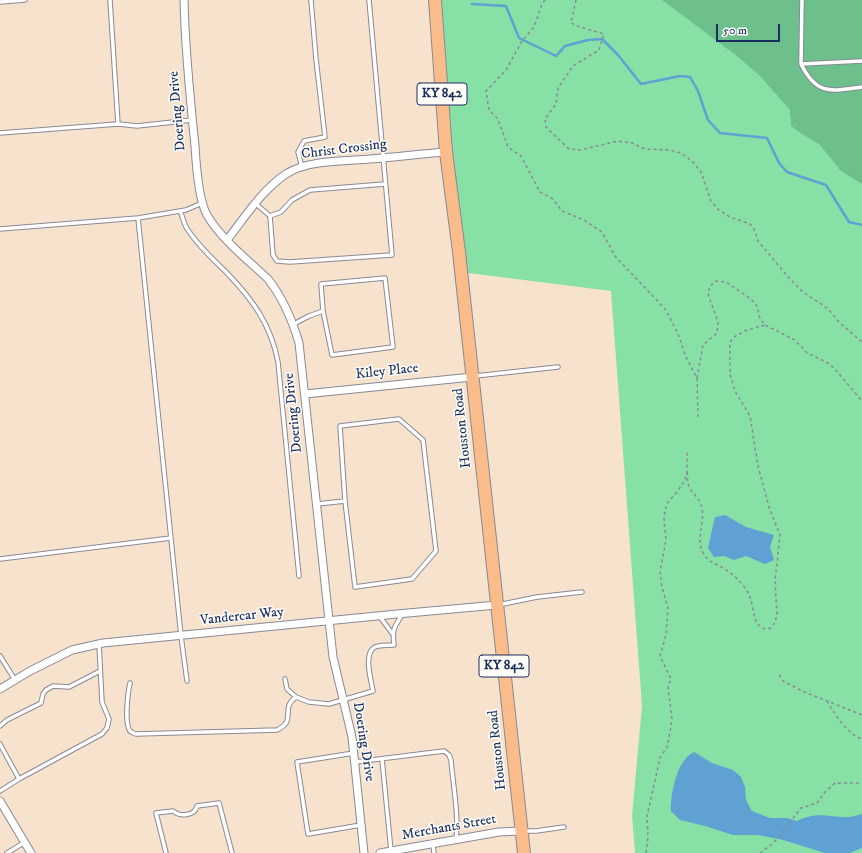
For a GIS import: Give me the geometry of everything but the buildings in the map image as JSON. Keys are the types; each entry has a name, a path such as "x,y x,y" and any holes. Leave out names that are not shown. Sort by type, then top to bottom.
{"main road":[{"name":"Houston Road","path":"434,0 446,152 524,853"}],"street":[{"name":"Doering Drive","path":"184,0 184,27 192,120 197,171 203,203 207,214 227,240 268,279 294,324 299,343 336,671 350,727 364,853"},
{"name":"Christ Crossing","path":"227,240 275,183 288,173 302,167 327,163 446,152"},
{"name":"Kiley Place","path":"305,394 472,377"},
{"name":"Vandercar Way","path":"0,690 30,671 72,650 99,644 403,613 497,605"},
{"path":"0,801 31,853"},
{"name":"Merchants Street","path":"380,853 499,832 522,831"}],"lane":[{"path":"0,2 25,0"},
{"path":"110,0 118,124"},
{"path":"302,167 298,152 304,142 325,137 311,0"},
{"path":"256,204 270,216 273,255 277,261 296,262 392,255 369,0"},
{"path":"802,0 801,64 805,72 815,83 830,90 862,87"},
{"path":"801,64 862,61"},
{"path":"0,132 118,124 137,126 192,120"},
{"path":"270,216 281,212 292,200 310,190 385,184"},
{"path":"0,230 138,218 186,210 203,203"},
{"path":"180,210 187,229 201,248 245,293 262,316 271,334 278,362 300,576"},
{"path":"138,218 181,636 187,681"},
{"path":"385,278 393,347 332,355 323,311 321,284 385,278"},
{"path":"294,324 323,311"},
{"path":"472,377 558,367"},
{"path":"399,419 423,440 436,551 412,579 355,587 345,501 340,426 399,419"},
{"path":"317,504 345,501"},
{"path":"0,559 171,538"},
{"path":"497,605 537,597 582,592"},
{"path":"392,634 395,625 403,613"},
{"path":"285,679 287,689 296,696 309,702 328,704 373,691 368,658 371,651 375,647 394,645 392,634 379,616"},
{"path":"0,791 19,779 102,734 108,728 109,719 102,702 99,644"},
{"path":"0,656 15,680"},
{"path":"0,726 7,720 41,703 43,694 46,690 53,686 69,687 100,671"},
{"path":"130,682 127,693 128,725 130,731 136,734 277,730 288,722 288,707 290,701 296,696"},
{"path":"0,744 19,779"},
{"path":"355,762 444,751 449,755 451,760 456,811 456,840"},
{"path":"354,753 297,762 308,834 361,825"},
{"path":"382,759 391,851"},
{"path":"166,853 156,813 173,811 180,815 193,813 197,806 219,803 232,853"},
{"path":"522,831 536,831 564,827"},
{"path":"7,853 24,842"},
{"path":"433,844 434,853"}],"path":[{"path":"545,0 542,4 534,27 522,41 506,70 486,90 489,110 498,119 508,147 521,156 540,192 553,199 562,211 584,220 602,232 615,256 666,310 679,336 685,355 698,378"},
{"path":"576,0 570,22 580,27 604,34 599,50 573,66 563,79 558,88 556,104 545,119 546,127 569,149 580,150 618,141 632,143 645,149 669,150 681,153 692,161 701,172 710,201 719,210 730,217 750,224 754,229 758,241 789,278 804,292 827,308 840,323 862,342"},
{"path":"698,417 698,378 703,344 717,333 718,322 708,294 710,286 716,281 726,282 751,299 756,306 760,319 765,325 796,340 807,353 826,362 834,368 862,401"},
{"path":"687,450 688,484 702,506 703,514 700,538 705,556 711,562 737,578 751,599 752,610 757,624 764,629 771,628 776,622 777,615 774,581 780,535 769,508 763,487 750,416 735,391 730,374 730,342 734,336 747,330 765,325"},
{"path":"646,853 648,837 647,816 660,758 667,747 672,718 668,687 671,680 660,656 666,635 668,608 662,587 660,572 666,540 664,519 668,502 685,480 687,472"},
{"path":"779,675 783,681 802,691 862,715"},
{"path":"828,701 834,713 851,732 862,739"},
{"path":"760,853 777,839 801,808 817,803 824,793 835,783 862,783"}],"green space":[{"path":"435,0 663,0 778,70 862,164 862,853 635,853 632,816 642,706 611,291 461,272"},
{"path":"662,0 862,0 862,184 841,171 819,144 791,126 790,110 760,76 737,56"}],"water":[{"path":"725,515 746,527 774,535 770,547 774,560 765,564 746,556 734,560 724,556 714,557 708,548 715,517"},
{"path":"694,752 712,763 733,770 741,777 745,787 746,800 752,811 770,818 787,818 797,821 816,815 847,817 862,814 862,848 850,853 825,853 783,840 758,835 733,835 680,820 671,811 673,787 683,762"}],"waterway":[{"path":"472,4 506,6 519,38 556,56 565,46 588,40 602,39 618,55 641,84 680,76 690,77 698,91 708,120 720,133 767,138 779,163 787,172 826,185 849,222 862,225"}]}
